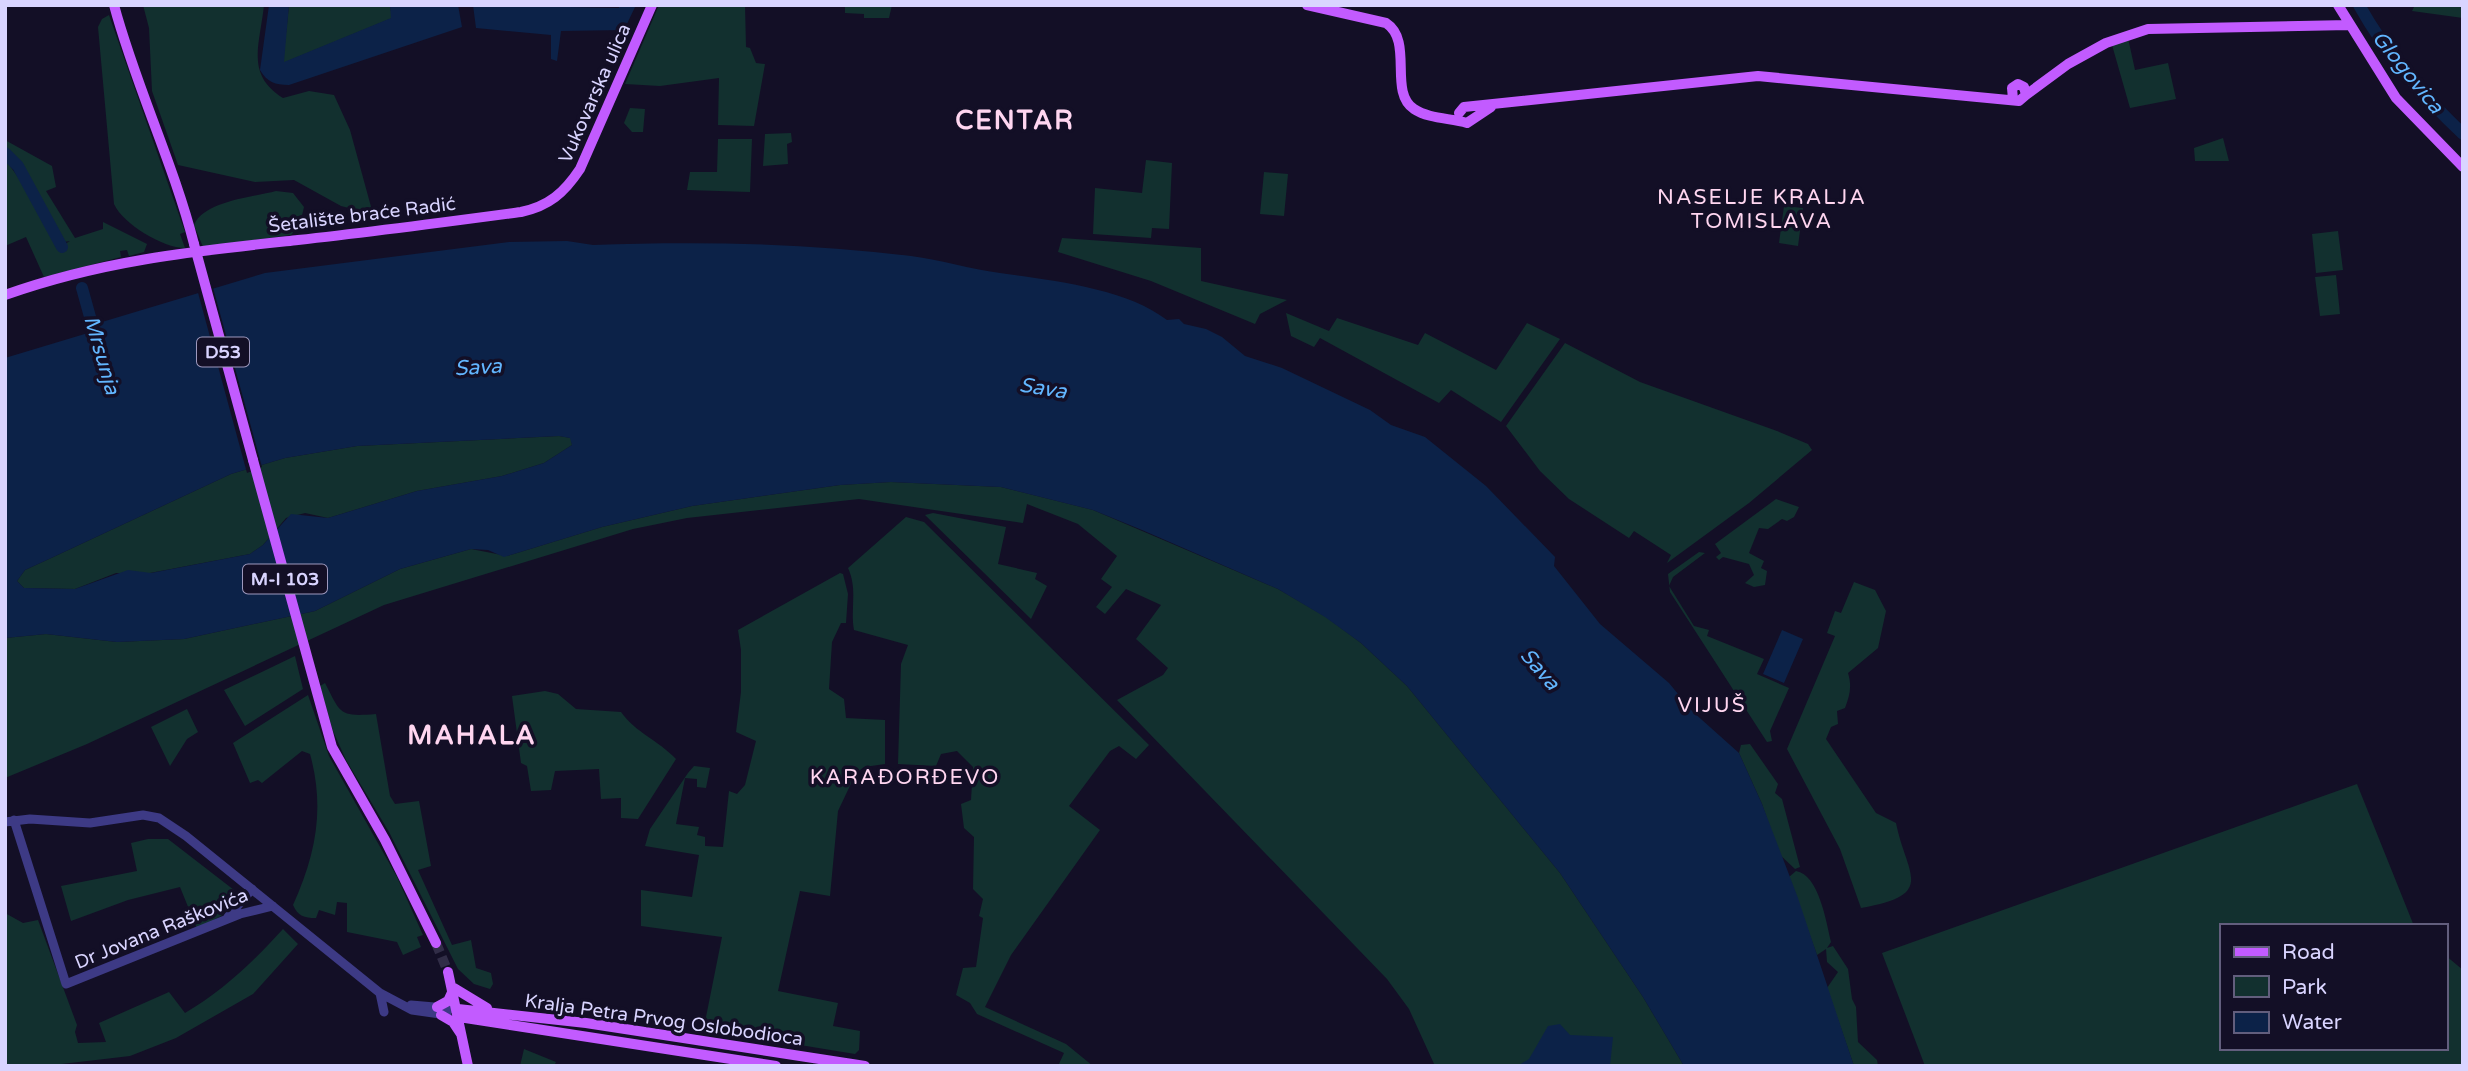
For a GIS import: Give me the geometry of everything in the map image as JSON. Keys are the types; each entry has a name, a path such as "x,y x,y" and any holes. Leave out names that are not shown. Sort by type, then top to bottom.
{"main road":[{"name":"D53","path":"114,5 143,95 179,188 253,460"},
{"name":"Vukovarska ulica","path":"562,192 589,152 652,5"},
{"path":"1307,5 1386,23 1394,28 1405,96 1412,108 1425,114 1460,117 1467,123 1473,113 1500,102 1593,96 1758,76 1966,94 2012,94 2022,100 2025,91 2106,43 2148,29 2349,25"},
{"path":"2339,5 2396,98 2463,167"},
{"name":"Šetalište braće Radić","path":"5,295 69,274 161,254 521,212 545,205 562,192"},
{"name":"M-I 103","path":"253,460 317,698 338,761 385,840 436,943"},
{"path":"448,972 454,988 468,1066"},
{"path":"454,988 439,1011 457,1027 464,1041"},
{"path":"454,988 481,1006 505,1014"},
{"name":"Kralja Petra Prvog Oslobodioca","path":"458,1013 505,1014 610,1026 865,1066"},
{"name":"Kralja Petra Prvog Oslobodioca","path":"458,1013 487,1021 776,1066"},
{"path":"464,1041 469,1030 487,1021"}],"street":[{"path":"10,821 90,823 143,815 159,818 274,906 380,993 395,1001 458,1013"},
{"name":"Dr Jovana Raškovića","path":"10,821 66,984 225,920 261,907 274,906"},
{"path":"225,920 252,889"},
{"path":"380,993 384,1012"}],"green space":[{"path":"143,5 264,5 258,46 259,69 263,79 283,98 309,91 334,95 350,130 373,214 341,206 294,180 255,182 178,165 152,91 149,28"},
{"path":"289,5 390,5 392,18 283,63"},
{"path":"659,5 745,5 746,47 750,48 756,63 765,64 754,126 718,125 719,78 660,86 625,84"},
{"path":"845,5 892,5 889,18 864,18 864,14 845,13"},
{"path":"2415,5 2463,5 2463,18 2412,11"},
{"path":"109,15 185,232 180,234 185,248 166,244 145,234 126,219 114,204 98,27 102,19"},
{"path":"2128,38 2135,70 2168,63 2176,99 2130,108 2112,45"},
{"path":"630,108 645,109 643,132 632,132 624,123"},
{"path":"791,133 792,142 787,144 788,164 763,166 765,134"},
{"path":"2223,138 2229,161 2195,161 2194,148"},
{"path":"718,139 752,139 750,192 687,190 690,172 717,172"},
{"path":"5,140 52,166 56,187 46,191 75,238 103,229 103,222 147,244 144,252 129,256 127,250 120,251 121,257 44,277 26,237 5,246 5,159 28,191 57,249 70,241 64,242 24,168 5,148"},
{"path":"1146,160 1172,163 1169,229 1152,228 1151,238 1093,234 1095,188 1142,193"},
{"path":"1264,172 1288,174 1284,216 1260,214"},
{"path":"276,191 293,193 304,207 300,224 291,235 203,247 194,225 208,210 230,201"},
{"path":"1784,206 1803,208 1798,246 1779,243"},
{"path":"2338,231 2343,270 2316,273 2312,234"},
{"path":"1062,238 1201,248 1201,281 1287,300 1260,314 1255,324 1151,281 1058,252"},
{"path":"2336,275 2340,314 2320,316 2315,277"},
{"path":"1286,313 1329,331 1337,318 1418,345 1425,333 1496,370 1527,323 1560,339 1501,422 1451,390 1439,403 1320,338 1314,347 1291,336"},
{"path":"1565,343 1640,382 1777,431 1808,444 1812,450 1749,503 1667,563 1671,555 1634,531 1629,538 1569,499 1540,471 1506,426"},
{"path":"559,436 571,438 572,445 544,463 502,476 417,491 328,518 305,513 286,518 263,545 250,554 150,573 116,573 75,589 24,588 17,581 25,570 231,474 285,458 357,446"},
{"path":"891,482 1001,487 1093,510 1278,589 1326,617 1361,643 1407,686 1560,873 1643,997 1684,1066 1435,1066 1409,1009 1387,979 1117,700 1163,675 1168,668 1136,639 1161,605 1126,589 1105,614 1096,607 1112,587 1101,579 1117,556 1078,524 1027,504 1023,523 859,499 687,518 633,529 384,605 87,744 5,778 5,638 46,634 117,642 184,639 315,611 400,569 471,549 507,556 602,527 692,506 840,485"},
{"path":"1776,499 1799,507 1794,517 1787,521 1782,519 1768,529 1759,528 1749,553 1764,561 1761,568 1767,571 1765,585 1754,587 1745,583 1754,575 1749,564 1723,557 1719,560 1716,557 1721,553 1715,544"},
{"path":"933,513 1006,527 998,564 1037,573 1035,579 1047,586 1031,619 925,515"},
{"path":"906,517 924,522 1149,745 1136,759 1119,746 1110,751 1069,806 1100,830 1011,955 985,1007 1066,1044 1093,1066 1058,1066 1064,1053 977,1014 970,1003 956,995 963,968 976,967 983,918 979,916 983,899 973,889 974,837 964,828 961,804 971,800 973,767 957,751 941,754 936,766 898,764 901,664 908,645 854,630 853,622 853,584 848,568"},
{"path":"1699,552 1705,553 1673,577 1669,585 1668,574"},
{"path":"840,573 843,574 848,594 846,623 841,623 832,642 829,689 844,699 846,718 885,720 885,764 864,767 856,773 838,811 830,896 800,891 778,991 838,1003 833,1026 860,1031 859,1050 855,1054 709,1030 708,1023 705,1022 722,937 641,926 641,890 692,897 699,855 645,846 650,829 688,773 694,766 710,768 706,788 697,787 697,779 685,778 676,824 699,827 697,835 705,837 705,846 723,847 729,791 737,794 745,785 756,741 736,732 741,692 738,630"},
{"path":"1854,582 1875,590 1886,611 1878,648 1848,673 1850,686 1847,703 1845,708 1837,711 1838,724 1831,727 1826,739 1876,813 1896,823 1911,880 1909,889 1900,896 1885,903 1861,908 1840,849 1787,749 1835,636 1827,633 1835,611 1841,613"},
{"path":"1669,587 1694,626 1709,630 1707,636 1764,659 1757,674 1789,688 1770,731 1772,741 1767,742"},
{"path":"295,656 303,689 245,726 224,690"},
{"path":"325,683 343,711 355,715 376,714 390,796 395,804 419,801 431,866 418,870 452,945 471,940 476,968 491,973 493,984 490,989 474,984 458,969 389,832 346,760 333,731 320,686"},
{"path":"545,691 558,694 576,709 621,712 633,726 676,759 638,819 621,818 621,798 601,799 599,769 555,771 551,790 531,791 527,766 521,763 512,696"},
{"path":"308,695 329,756 397,877 423,935 417,937 421,947 403,955 397,942 347,932 347,903 337,902 335,915 319,910 316,918 312,918 297,912 293,905 316,831 317,793 310,754 302,751 262,783 258,780 250,783 233,743"},
{"path":"187,709 198,732 187,739 170,766 151,727"},
{"path":"1750,744 1778,784 1775,793 1782,799 1800,867 1795,869 1779,854 1762,804 1739,753 1741,745"},
{"path":"2357,784 2413,924 2220,924 2220,1050 2447,1050 2447,957 2463,970 2463,1066 1925,1066 1882,953"},
{"path":"148,839 168,839 234,890 236,898 221,916 197,929 180,887 128,900 71,921 61,886 137,871 131,843"},
{"path":"1796,871 1804,874 1816,890 1831,942 1827,948 1833,946 1848,969 1852,999 1856,1007 1858,1042 1877,1060 1878,1066 1854,1066 1827,988 1838,972 1827,962 1826,949 1817,955 1789,877"},
{"path":"5,913 23,923 38,920 77,1025 75,1032 78,1043 106,1042 99,1023 169,992 185,1013 237,975 283,929 298,944 253,994 176,1038 130,1056 53,1065 5,1065"},
{"path":"524,1049 556,1062 554,1066 520,1066"}],"water":[{"path":"269,5 289,5 284,62 391,18 390,5 458,5 462,27 289,85 280,84 269,80 260,70"},
{"path":"473,5 619,8 619,5 636,5 624,30 561,31 557,61 551,59 551,35 476,28"},
{"name":"Sava","path":"567,241 593,245 712,243 832,248 911,256 1087,287 1131,300 1167,320 1179,319 1184,324 1206,329 1222,337 1245,356 1282,368 1370,410 1391,425 1425,437 1486,486 1555,557 1554,566 1600,624 1669,683 1692,711 1739,753 1798,898 1854,1066 1684,1066 1643,997 1560,873 1407,686 1361,643 1325,617 1278,589 1142,530 1093,510 1001,487 891,482 840,485 692,506 602,527 504,557 488,550 471,549 400,569 315,611 184,639 117,642 46,634 5,638 5,358 88,333 92,326 102,322 265,273 509,242","holes":["559,436 570,438 572,445 544,463 502,476 417,491 328,518 291,514 263,545 250,554 151,573 128,570 75,589 24,588 17,581 25,570 231,474 285,458 357,446"]},
{"path":"1782,630 1803,639 1784,683 1763,674"},
{"path":"1560,1024 1570,1035 1613,1037 1610,1066 1517,1066 1529,1059 1548,1026"}],"pier":[{"path":"212,284 262,467 247,473 197,289"}],"waterway":[{"name":"Glogovica","path":"2359,5 2406,74 2463,134"},
{"name":"Mrsunja","path":"5,153 18,166 62,247"},
{"name":"Mrsunja","path":"82,288 97,342"}],"tunnel":[{"path":"436,943 448,972"}],"district":[{"name":"CENTAR","path":"1015,120"},
{"name":"NASELJE KRALJA TOMISLAVA","path":"1762,209"},
{"name":"VIJUŠ","path":"1712,705"},
{"name":"MAHALA","path":"472,735"},
{"name":"KARAĐORĐEVO","path":"905,777"}]}
